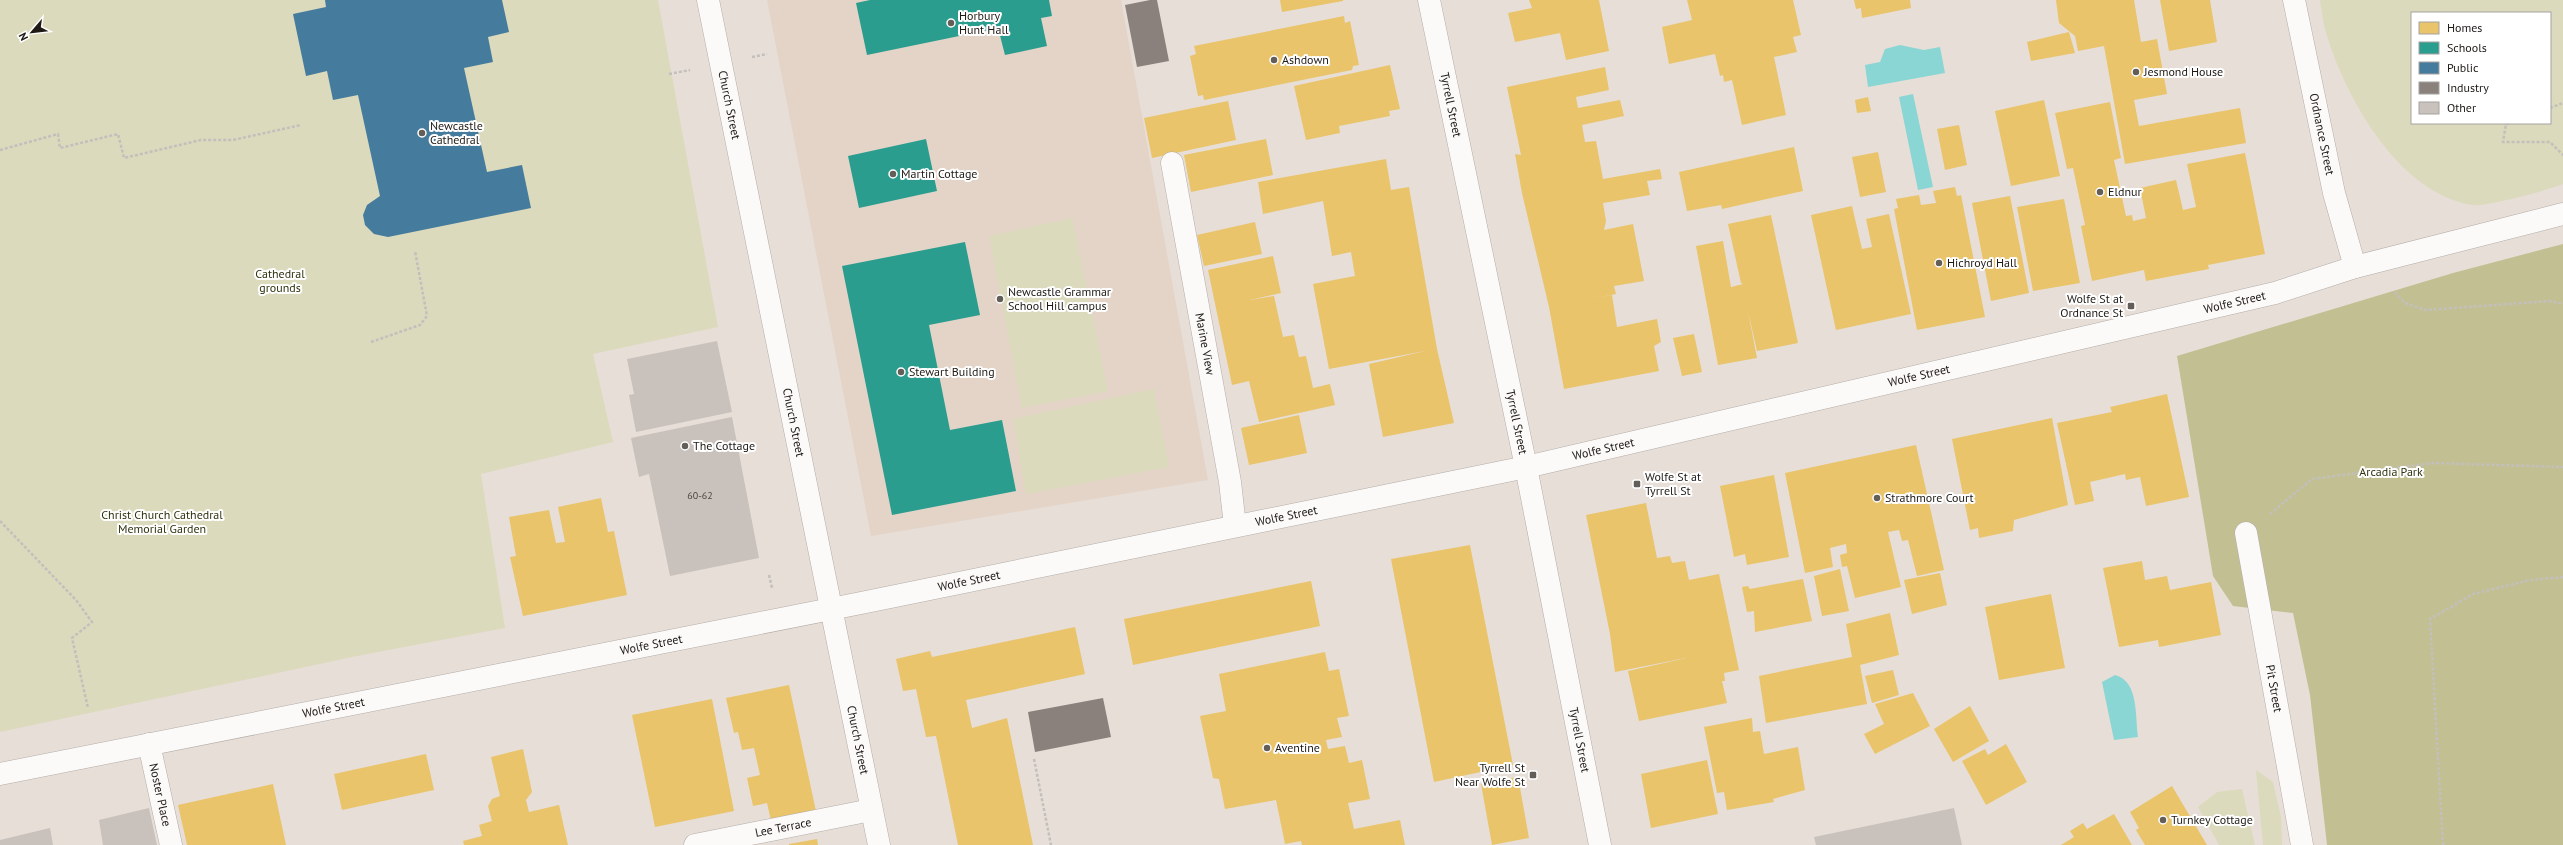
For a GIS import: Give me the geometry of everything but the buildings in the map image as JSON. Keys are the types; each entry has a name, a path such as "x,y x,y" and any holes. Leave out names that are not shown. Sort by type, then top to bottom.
{"street":[{"name":"Church Street","path":"708,0 830,609 879,845"},
{"name":"Tyrrell Street","path":"1429,0 1526,467 1600,845"},
{"name":"Ordnance Street","path":"2294,0 2334,193 2355,267"},
{"name":"Marine View","path":"1172,163 1230,482 1235,526"},
{"name":"Wolfe Street","path":"0,774 830,609 1526,467 2275,293 2355,267 2563,214"},
{"name":"Pit Street","path":"2246,533 2302,845"},
{"name":"Noster Place","path":"149,744 171,845"},
{"name":"Lee Terrace","path":"695,845 871,810"}],"path":[{"path":"669,74 691,70"},
{"path":"2551,108 2563,103"},
{"path":"2506,124 2503,142 2550,142 2563,155"},
{"path":"0,150 58,134 60,148 118,134 124,158 201,140 233,140 301,125"},
{"path":"371,342 420,325 427,316 415,251"},
{"path":"2395,292 2405,303 2425,310 2550,301 2563,304"},
{"path":"2246,533 2312,479 2434,463 2563,467"},
{"path":"0,522 76,600 92,622 72,638 88,708"},
{"path":"2444,845 2430,619 2473,594 2530,580 2563,577"},
{"path":"1034,759 1051,845"}],"shaded area":[{"name":"Newcastle Grammar School Hill campus","path":"767,0 1121,0 1208,480 871,536"}],"green space":[{"name":"Cathedral grounds","path":"0,0 658,0 718,327 593,354 613,442 481,474 505,628 357,656 0,732"},
{"path":"2320,0 2563,0 2563,184 2503,201 2472,205 2446,197 2421,183 2399,163 2380,140 2362,114 2336,61 2324,22"},
{"path":"1072,218 1108,391 1022,408 989,236"},
{"name":"Arcadia Park","path":"2563,244 2563,845 2327,845 2310,695 2293,613 2233,606 2213,576 2177,356 2453,273"},
{"path":"1154,389 1169,467 1026,494 1013,419"},
{"path":"2256,770 2273,782 2281,817 2282,845 2263,845"},
{"path":"2242,789 2255,845 2219,845 2198,807 2217,792"}],"water":[{"path":"1900,45 1924,50 1940,47 1945,73 1868,87 1865,65 1880,62 1885,49"},
{"path":"1913,94 1933,187 1918,190 1899,97"},
{"path":"2115,675 2123,679 2128,684 2132,692 2136,710 2138,737 2114,740 2102,682"}],"place":[{"name":"Horbury Hunt Hall","path":"951,23"},
{"name":"Ashdown","path":"1274,60"},
{"name":"Jesmond House","path":"2136,72"},
{"name":"Newcastle Cathedral","path":"422,133"},
{"name":"Martin Cottage","path":"893,174"},
{"name":"Eldnur","path":"2100,192"},
{"name":"Hichroyd Hall","path":"1939,263"},
{"name":"Newcastle Grammar School Hill campus","path":"1000,299"},
{"name":"Wolfe St at Ordnance St","path":"2131,306"},
{"name":"Stewart Building","path":"901,372"},
{"name":"The Cottage","path":"685,446"},
{"name":"Wolfe St at Tyrrell St","path":"1637,484"},
{"name":"Strathmore Court","path":"1877,498"},
{"name":"Aventine","path":"1267,748"},
{"name":"Tyrrell St Near Wolfe St","path":"1533,775"},
{"name":"Turnkey Cottage","path":"2163,820"}],"park label":[{"name":"Christ Church Cathedral Memorial Garden","path":"162,522"}]}
